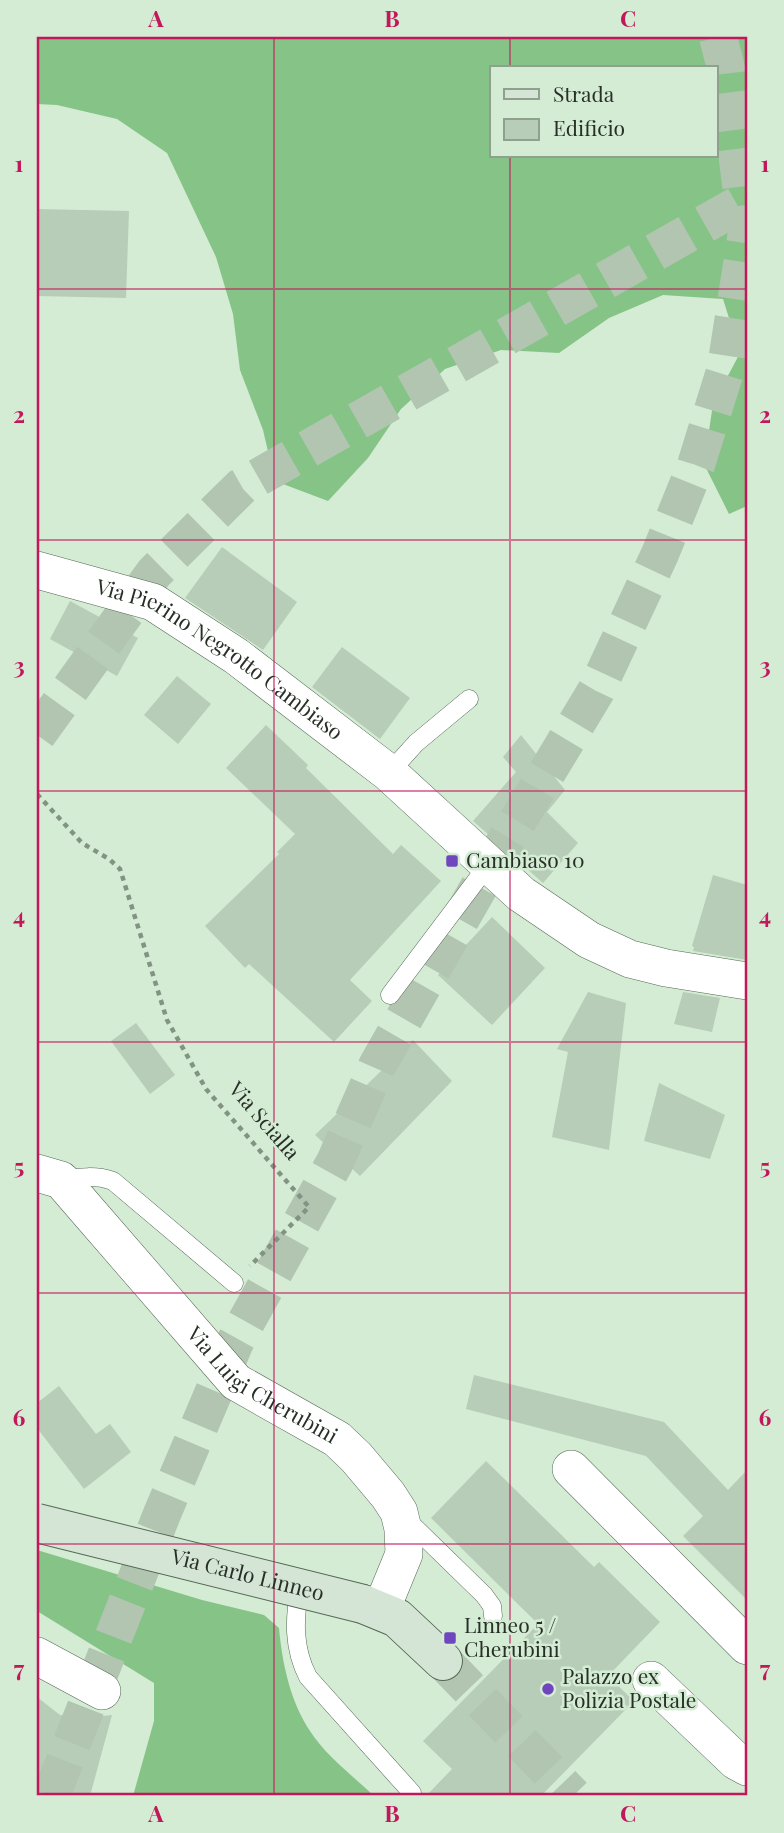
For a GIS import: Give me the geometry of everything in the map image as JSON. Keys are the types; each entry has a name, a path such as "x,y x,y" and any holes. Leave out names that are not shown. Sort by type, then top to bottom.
{"street":[{"name":"Via Pierino Negrotto Cambiaso","path":"37,570 54,577 107,587 153,602 236,656 389,773 521,894 589,940 608,950 666,968 747,981"},
{"name":"Via Luigi Cherubini","path":"45,1170 236,1382 337,1439 388,1495 399,1512 404,1554 372,1607"},
{"path":"571,1469 747,1646"},
{"name":"Via Carlo Linneo","path":"37,1522 372,1607 397,1618 443,1661"},
{"path":"37,1656 102,1691"},
{"path":"651,1680 736,1761 747,1766"}],"lane":[{"path":"389,773 416,744 469,699"},
{"path":"390,995 488,865"},
{"path":"45,1170 113,1181 234,1283"},
{"path":"399,1512 484,1595 492,1606 493,1616"},
{"path":"300,1587 296,1609 296,1641 308,1677 412,1793"}],"path":[{"name":"Via Scialla","path":"37,794 82,843 120,869 167,1020 206,1089 309,1207 234,1283"}],"green space":[{"path":"37,37 747,37 747,506 729,514 704,464 713,404 740,353 723,299 663,295 609,318 559,353 501,350 445,369 401,409 368,458 328,501 275,481 263,430 240,370 233,314 216,257 167,153 117,119 57,105 37,104"},
{"path":"37,1550 202,1600 264,1615 279,1628 288,1681 297,1707 310,1731 332,1757 374,1796 133,1796 154,1721 154,1683 37,1611"}],"building":[{"path":"37,209 129,211 126,298 37,296"},
{"path":"222,547 297,602 263,650 185,598"},
{"path":"70,601 138,638 117,676 50,639"},
{"path":"342,647 410,698 380,739 312,687"},
{"path":"177,676 211,704 178,744 144,715"},
{"path":"266,725 393,854 401,845 441,881 350,980 372,1001 334,1042 249,964 245,968 205,926 279,854 277,852 295,834 226,768"},
{"path":"521,735 565,790 547,812 578,843 543,883 473,821 516,772 503,757"},
{"path":"713,875 747,885 747,960 693,951 692,946"},
{"path":"492,917 545,968 492,1025 438,975"},
{"path":"588,992 626,1003 609,1150 552,1137 568,1052 557,1049"},
{"path":"683,992 720,998 712,1032 674,1024"},
{"path":"136,1023 175,1075 150,1094 111,1041"},
{"path":"413,1040 452,1081 360,1176 315,1135"},
{"path":"659,1083 725,1115 710,1159 644,1141"},
{"path":"474,1375 664,1422 728,1490 747,1470 747,1600 683,1536 703,1516 646,1456 466,1409"},
{"path":"59,1386 96,1434 110,1424 131,1452 84,1489 37,1428 37,1403"},
{"name":"Palazzo ex Polizia Postale","path":"486,1461 594,1567 599,1562 660,1622 608,1676 634,1701 541,1796 426,1796 452,1769 423,1741 538,1624 431,1518"},
{"path":"37,1697 60,1715 83,1718 112,1715 90,1796 37,1796"}],"tunnel":[{"path":"51,1796 162,1514 235,1342 335,1162 377,1066 496,857 596,691 660,554 696,465 726,368 747,232 727,72 718,37"},
{"path":"37,735 154,573 241,487 747,200"},
{"path":"443,1661 573,1796"}],"place":[{"name":"Cambiaso 10","path":"452,861"},
{"name":"Linneo 5 / Cherubini","path":"450,1638"},
{"name":"Palazzo ex Polizia Postale","path":"548,1689"}]}
